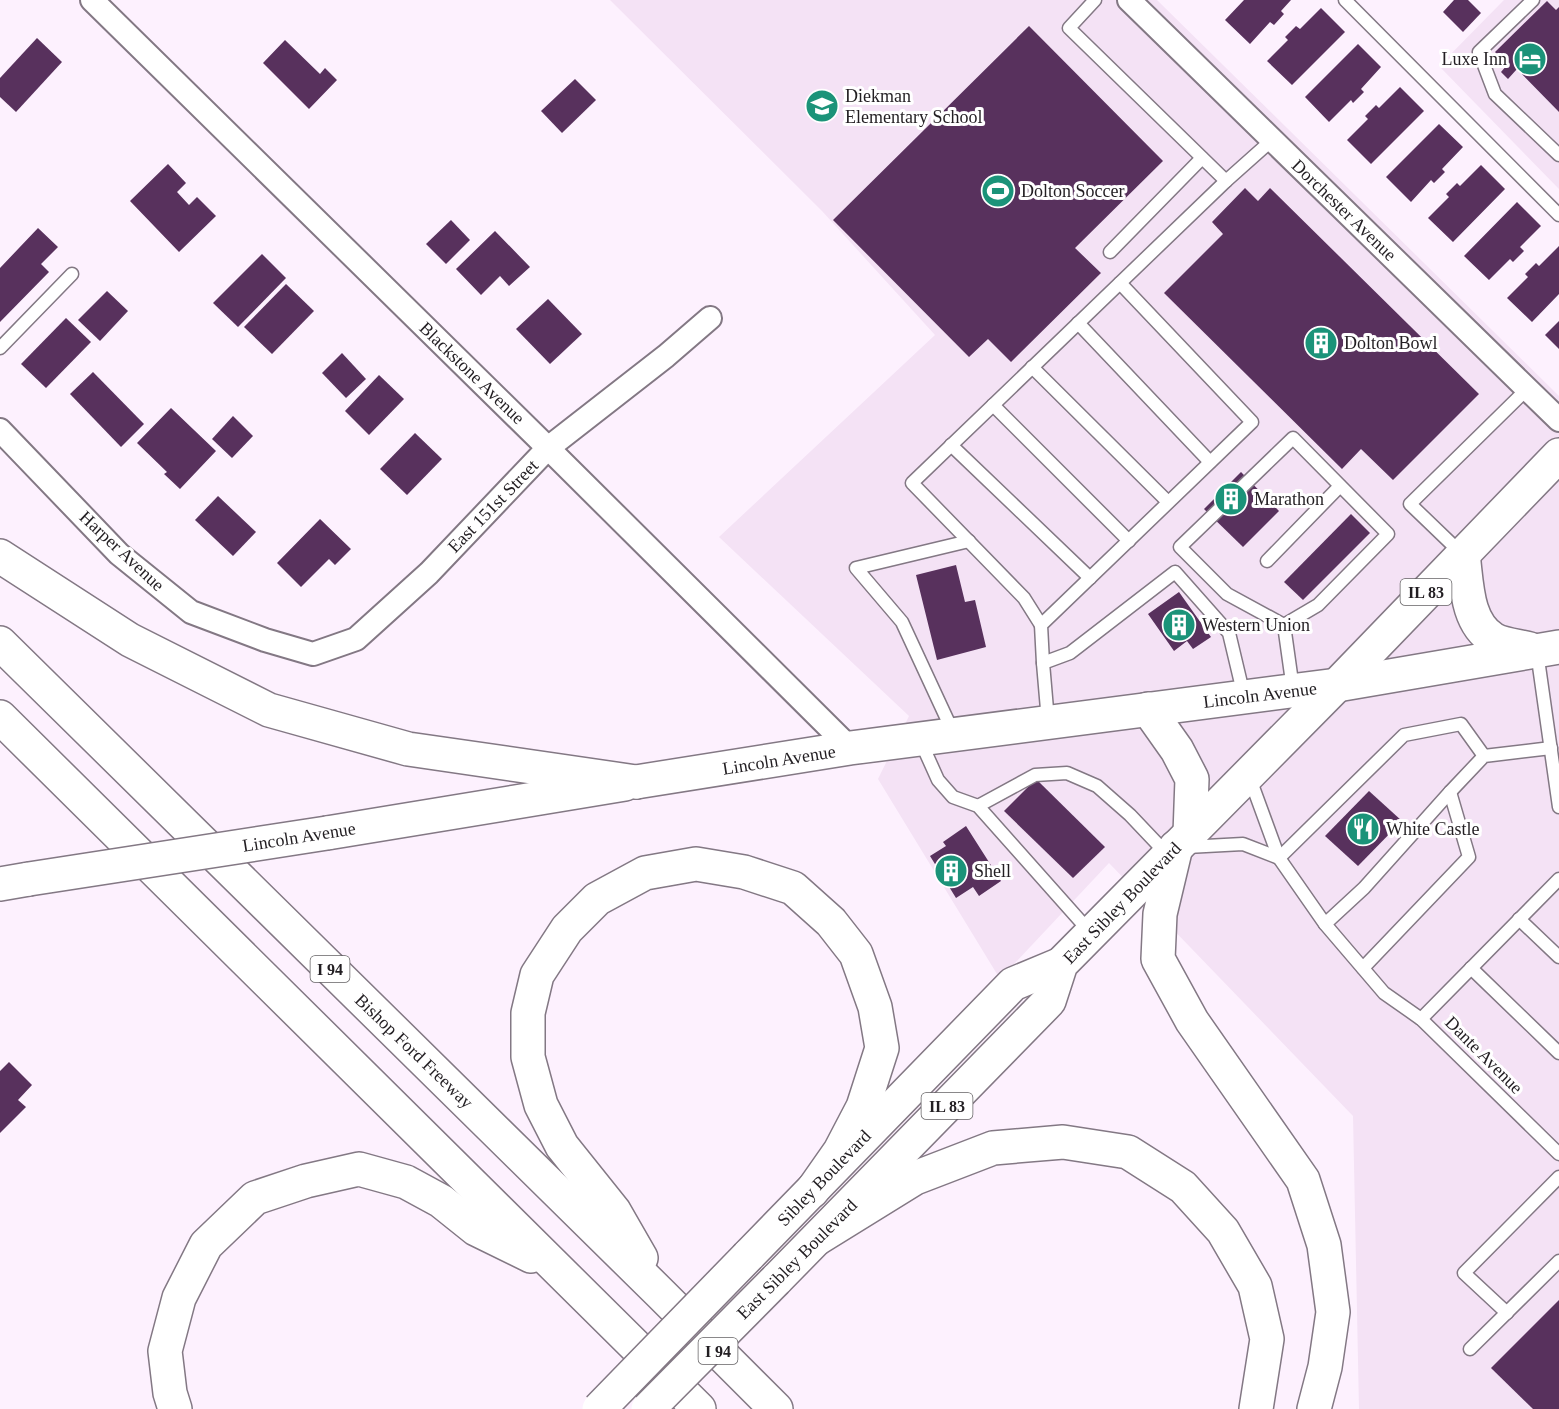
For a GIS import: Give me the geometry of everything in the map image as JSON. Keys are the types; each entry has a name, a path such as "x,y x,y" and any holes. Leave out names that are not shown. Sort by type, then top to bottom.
{"main road":[{"name":"East Sibley Boulevard","path":"648,1409 1048,1001 1061,964 1337,685 1559,455"},
{"path":"1463,554 1472,615 1478,627 1495,641 1548,649"},
{"path":"0,556 130,640 269,710 408,749 636,782"},
{"name":"Bishop Ford Freeway","path":"0,643 776,1409"},
{"name":"Lincoln Avenue","path":"15,882 850,748 1337,685 1548,649"},
{"path":"1148,709 1177,750 1192,779 1160,914 1158,959 1192,1021 1303,1180 1324,1245 1333,1312 1325,1367 1314,1409"},
{"path":"0,717 694,1405"},
{"path":"661,1293 614,1211 562,1146 541,1106 528,1057 528,1013 537,975 567,929 597,899 645,873 696,864 744,872 793,888 831,922 856,954 875,1006 882,1048 863,1107 840,1151 812,1191"},
{"name":"Sibley Boulevard","path":"599,1409 1013,984 1061,964"},
{"path":"818,1238 915,1178 993,1148 1063,1142 1128,1152 1183,1187 1223,1232 1255,1286 1267,1339 1259,1402 1256,1409"},
{"path":"175,1409 170,1394 165,1351 179,1298 206,1245 255,1198 306,1181 359,1169 406,1182 441,1201 476,1229 557,1269"}],"street":[{"name":"Blackstone Avenue","path":"92,0 850,748"},
{"name":"Dorchester Avenue","path":"1129,0 1559,420"},
{"name":"East 151st Street","path":"265,640 313,654 356,639 429,573 548,448 666,356 710,318"},
{"name":"Harper Avenue","path":"0,430 119,554 190,612 265,640"}],"lane":[{"path":"1095,0 1069,28 1226,181"},
{"path":"1345,0 1559,215"},
{"path":"1533,0 1479,52 1495,94 1559,155"},
{"path":"1048,722 1041,625 1024,598 912,483 1226,181 1272,140"},
{"path":"1110,252 1202,158"},
{"path":"0,348 72,274"},
{"path":"1041,625 1252,422 1120,283"},
{"path":"1078,323 1210,462"},
{"path":"1032,367 1168,502"},
{"path":"1463,554 1410,504 1527,389"},
{"path":"993,405 1129,541"},
{"path":"1293,438 1388,534 1318,605 1284,625 1227,594 1180,547 1293,438"},
{"path":"951,445 1090,578"},
{"path":"1267,561 1340,486"},
{"path":"954,735 902,622 856,568 969,542"},
{"path":"1043,663 1070,653 1175,572 1229,633 1244,697"},
{"path":"1284,625 1293,690"},
{"path":"1548,649 1551,748 1559,807"},
{"path":"1279,858 1404,735 1461,724 1484,756"},
{"path":"920,739 938,780 953,797 978,806 1091,933"},
{"path":"1325,924 1364,888 1484,756 1551,748"},
{"path":"978,806 1035,776 1068,773 1097,786 1130,815 1178,845 1243,844 1279,858"},
{"path":"1248,774 1279,858 1325,924 1384,993 1421,1019"},
{"path":"1363,968 1469,857 1450,792"},
{"name":"Dante Avenue","path":"1559,879 1421,1019 1559,1154"},
{"path":"1519,919 1559,957"},
{"path":"1471,969 1559,1053"},
{"path":"1507,1313 1464,1273 1559,1177"},
{"path":"1470,1349 1559,1261"}],"shaded area":[{"path":"610,0 1157,0 1559,396 1559,1409 1359,1409 1353,1116 1109,863 1000,979 878,779 909,716 719,537 935,335 822,211"},
{"path":"1504,0 1559,0 1559,189 1439,66"}],"building":[{"path":"1244,0 1291,0 1281,11 1284,14 1274,25 1270,22 1250,44 1225,20"},
{"path":"1454,0 1468,0 1481,13 1463,32 1443,12"},
{"name":"Luxe Inn","path":"1547,1 1556,10 1559,7 1559,112 1517,69 1508,79 1501,72 1507,65 1495,52"},
{"path":"1321,8 1345,32 1292,85 1267,61 1288,40 1285,37 1296,26 1300,29"},
{"name":"Dolton Soccer","path":"1029,26 1163,161 1075,248 1101,273 1011,362 988,339 969,357 833,220"},
{"path":"37,38 62,62 16,112 0,97 0,78"},
{"path":"285,40 320,74 325,68 337,80 309,109 263,63"},
{"path":"1358,44 1381,67 1361,89 1364,92 1353,103 1351,100 1329,122 1305,97"},
{"path":"575,79 596,100 562,133 541,111"},
{"path":"1400,87 1424,111 1371,164 1347,140 1368,119 1365,116 1376,105 1379,108"},
{"path":"1439,124 1463,147 1442,169 1445,172 1434,183 1431,180 1411,202 1386,177"},
{"path":"168,164 186,183 177,192 189,205 197,197 216,216 179,252 130,201"},
{"path":"1481,165 1505,189 1453,242 1428,218 1449,197 1446,194 1457,183 1460,186"},
{"name":"Dolton Bowl","path":"1245,188 1258,201 1270,188 1479,394 1393,480 1361,449 1342,469 1164,293 1223,234 1212,222"},
{"path":"1517,202 1541,226 1520,247 1524,251 1513,262 1510,259 1489,280 1464,256"},
{"path":"451,220 470,240 446,264 426,244"},
{"path":"38,228 58,247 41,264 49,272 0,322 0,268"},
{"path":"495,231 530,267 509,286 500,276 481,295 456,269"},
{"path":"1559,246 1559,294 1532,322 1507,298 1528,277 1525,274 1536,263 1539,266"},
{"path":"262,254 286,278 238,327 213,303"},
{"path":"286,284 314,311 272,354 244,327"},
{"path":"107,291 128,311 100,341 78,320"},
{"path":"548,299 582,334 550,364 516,329"},
{"path":"66,318 91,342 46,388 21,364"},
{"path":"1559,321 1559,349 1545,335"},
{"path":"342,353 366,379 346,398 322,373"},
{"path":"93,372 144,424 121,447 70,394"},
{"path":"379,375 404,399 369,435 345,411"},
{"path":"171,408 216,451 180,489 164,474 167,472 137,443"},
{"path":"233,416 253,436 232,458 212,439"},
{"path":"415,433 442,459 407,495 380,469"},
{"path":"1241,472 1279,511 1243,547 1204,509"},
{"path":"218,496 256,532 233,556 195,520"},
{"name":"Marathon","path":"1351,514 1370,533 1303,600 1284,582"},
{"path":"320,519 351,549 335,565 329,559 301,587 277,563"},
{"path":"956,565 965,602 975,600 986,647 937,660 916,575"},
{"name":"Western Union","path":"1179,592 1211,637 1193,649 1187,641 1174,651 1148,614"},
{"name":"Shell","path":"1036,779 1105,847 1073,878 1004,811"},
{"name":"White Castle","path":"1369,791 1402,821 1358,866 1325,836"},
{"name":"Shell","path":"966,826 1001,881 979,896 973,887 956,898 930,856 946,846 943,842"},
{"path":"9,1062 32,1085 18,1100 26,1107 0,1133 0,1071"},
{"path":"1559,1300 1559,1409 1533,1409 1491,1368"}],"place":[{"name":"Luxe Inn","path":"1530,59"},
{"name":"Diekman Elementary School","path":"822,106"},
{"name":"Dolton Soccer","path":"998,191"},
{"name":"Dolton Bowl","path":"1321,343"},
{"name":"Marathon","path":"1231,499"},
{"name":"Western Union","path":"1179,625"},
{"name":"White Castle","path":"1363,829"},
{"name":"Shell","path":"951,871"}]}
